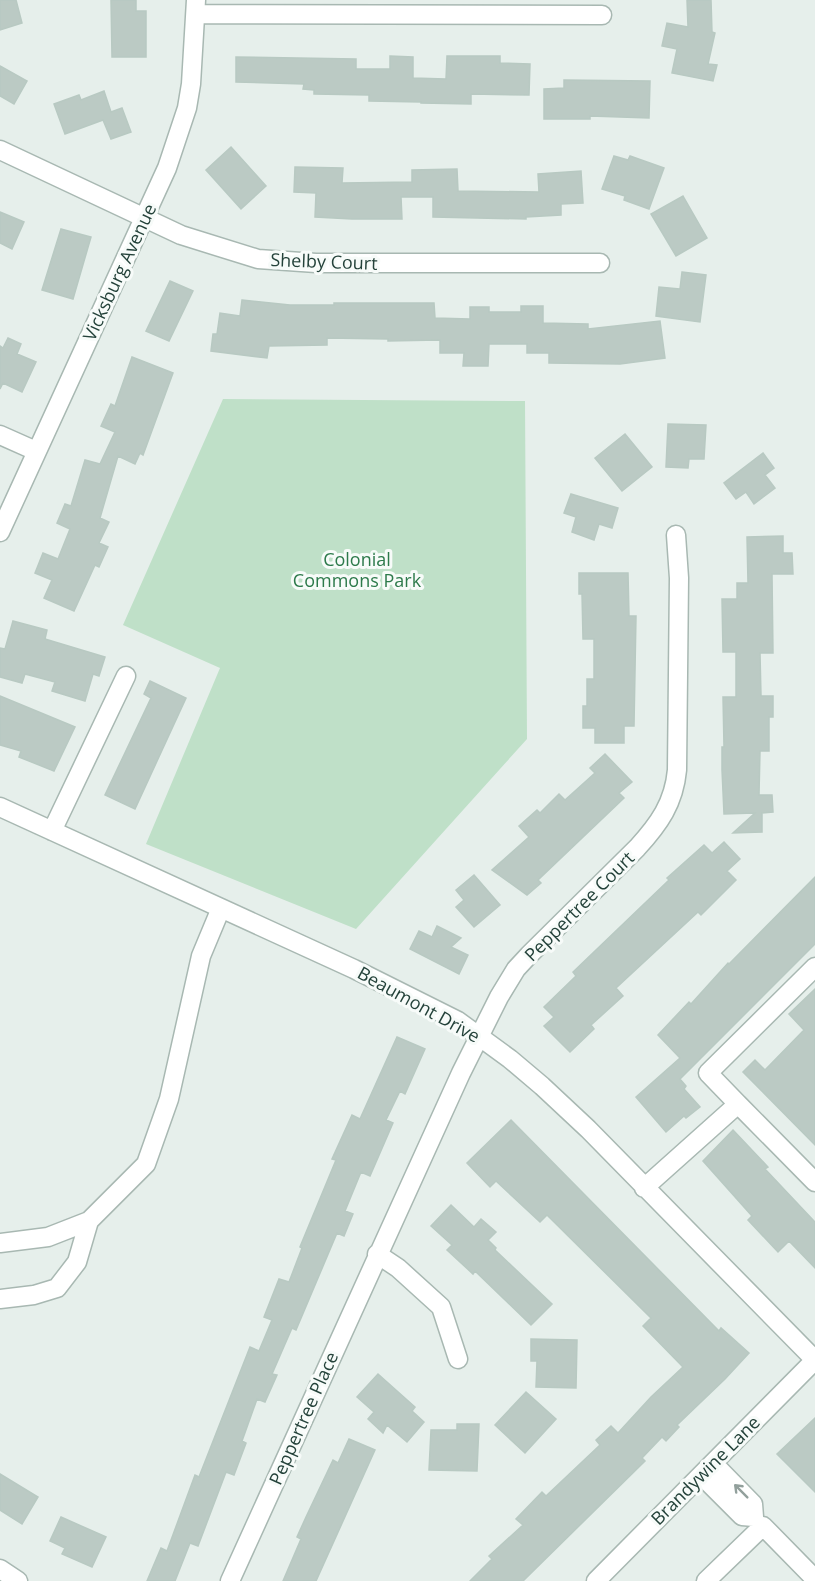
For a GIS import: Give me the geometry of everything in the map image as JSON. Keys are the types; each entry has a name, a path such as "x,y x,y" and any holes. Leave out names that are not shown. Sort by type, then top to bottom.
{"street":[{"path":"196,7 602,15"},
{"name":"Vicksburg Avenue","path":"0,532 167,168 187,108 191,84 196,7"},
{"name":"Shelby Court","path":"0,150 181,235 237,254 282,262 600,263"},
{"path":"0,435 36,451"},
{"name":"Peppertree Court","path":"377,1254 479,1036 516,969 637,849 663,816 671,801 677,770 679,578 676,535"},
{"path":"52,831 126,676"},
{"name":"Beaumont Drive","path":"0,807 458,1021 510,1059 588,1129 815,1360"},
{"path":"0,1243 48,1237 89,1221 146,1164 169,1099 201,956 220,908"},
{"path":"815,967 708,1073 815,1182"},
{"path":"644,1188 738,1104"},
{"path":"0,1299 34,1295 57,1288 77,1262 89,1221"},
{"path":"377,1254 398,1268 441,1307 458,1359"},
{"name":"Peppertree Place","path":"230,1581 377,1254"},
{"name":"Brandywine Lane","path":"596,1581 815,1360"},
{"path":"707,1469 742,1516 759,1521 815,1578"},
{"path":"706,1581 759,1521"},
{"path":"0,1569 18,1581"}],"green space":[{"name":"Colonial Commons Park","path":"223,399 525,401 527,739 356,929 146,844 220,668 123,625"}],"building":[{"path":"0,0 16,0 22,23 0,30"},
{"path":"111,0 136,0 136,11 146,11 146,57 112,57"},
{"path":"687,0 711,0 712,32 715,33 708,64 717,65 713,81 672,73 677,49 662,46 667,23 688,27"},
{"path":"390,56 413,57 413,78 446,79 447,56 500,56 500,63 530,64 529,95 471,94 471,104 369,101 369,95 314,94 314,90 303,89 304,84 236,82 236,57 356,59 356,69 390,69"},
{"path":"0,66 27,81 14,104 0,96"},
{"path":"564,80 650,81 649,118 590,116 590,119 544,119 544,89 564,88"},
{"path":"104,91 111,112 122,108 131,132 111,139 103,120 65,134 54,104 79,95 81,100"},
{"path":"231,147 266,186 241,209 206,170"},
{"path":"614,156 628,160 630,156 664,168 649,209 624,200 625,196 602,189"},
{"path":"295,167 343,168 342,183 412,182 412,170 457,169 458,191 539,192 538,174 581,171 583,203 561,204 561,215 526,217 526,219 433,217 433,197 401,197 402,219 315,217 316,193 294,192"},
{"path":"683,196 707,238 676,256 651,214"},
{"path":"0,212 24,222 12,249 0,243"},
{"path":"61,229 91,237 73,299 42,290"},
{"path":"682,272 706,275 700,322 656,316 659,287 680,289"},
{"path":"170,281 193,291 169,341 146,331"},
{"path":"242,300 290,305 434,303 435,318 470,319 470,307 489,307 489,312 521,312 521,306 543,306 543,323 588,324 588,329 660,321 665,358 620,364 549,363 549,353 527,353 527,344 489,344 488,366 463,366 464,353 440,353 440,340 388,341 388,339 327,338 327,345 269,346 267,358 211,351 213,334 217,334 220,313 240,316"},
{"path":"8,338 21,344 17,354 36,362 22,392 3,383 0,389 0,346 3,348"},
{"path":"132,357 173,373 143,455 140,453 135,464 118,456 100,518 109,522 99,543 108,547 99,567 95,565 74,611 44,598 52,580 35,573 43,553 58,559 70,529 57,523 65,504 71,506 85,460 100,464 115,432 101,426 111,404 115,406"},
{"path":"668,424 706,425 704,459 689,459 688,468 666,467"},
{"path":"625,434 652,467 622,491 595,458"},
{"path":"763,453 774,468 765,475 775,488 754,504 746,492 736,499 724,483"},
{"path":"571,494 618,508 612,528 599,524 594,540 572,532 576,517 564,513"},
{"path":"783,536 783,553 792,553 793,574 772,574 773,653 760,653 761,696 773,696 773,717 769,717 769,751 760,751 759,795 772,795 773,812 762,813 762,832 733,833 755,813 724,814 723,697 736,697 736,652 723,652 722,599 737,599 737,583 748,583 747,537"},
{"path":"579,573 628,573 629,616 636,616 634,726 624,726 624,743 595,743 595,728 583,728 583,706 587,706 587,679 594,679 594,639 583,639"},
{"path":"13,621 47,630 45,639 105,657 99,676 93,674 85,701 52,691 55,682 25,674 22,683 0,677 0,648 5,649"},
{"path":"150,681 186,698 135,809 105,795 151,698 144,694"},
{"path":"0,696 75,727 54,771 19,757 21,751 0,745"},
{"path":"605,754 632,782 619,793 624,798 538,880 541,883 527,895 492,870 529,837 519,826 537,810 540,813 559,794 565,800 595,773 590,768"},
{"path":"724,842 740,859 727,871 736,880 701,915 698,912 616,988 623,996 591,1025 594,1029 570,1052 544,1026 554,1017 544,1007 576,976 573,972 669,880 667,878 704,845 712,853"},
{"path":"474,875 500,905 474,927 456,907 464,900 456,890"},
{"path":"815,877 815,944 680,1079 686,1086 684,1089 700,1107 686,1118 684,1116 666,1132 636,1097 680,1058 658,1035"},
{"path":"437,926 461,938 451,947 468,955 459,974 410,949 419,931 432,937"},
{"path":"815,989 815,1145 743,1072 755,1060 765,1070 804,1030 789,1014"},
{"path":"397,1037 425,1049 405,1094 400,1091 386,1120 393,1123 370,1176 361,1172 345,1211 353,1214 344,1236 337,1233 296,1330 292,1328 272,1374 277,1375 265,1402 257,1399 242,1441 246,1443 234,1475 226,1472 198,1546 190,1543 175,1581 147,1581 161,1548 167,1551 195,1475 199,1477 250,1347 259,1351 272,1320 264,1317 279,1279 289,1282 302,1248 300,1247 336,1160 332,1159 352,1115 360,1119"},
{"path":"511,1120 719,1331 721,1328 749,1353 677,1425 679,1427 666,1441 662,1437 642,1458 645,1461 523,1581 470,1581 492,1559 489,1556 523,1525 516,1519 542,1492 546,1496 600,1445 596,1440 611,1426 618,1433 683,1367 643,1326 651,1318 547,1215 540,1222 496,1181 490,1187 467,1163"},
{"path":"733,1130 768,1167 765,1169 815,1222 815,1268 789,1241 778,1252 748,1220 752,1216 703,1161"},
{"path":"451,1205 474,1227 481,1219 496,1232 488,1240 496,1248 495,1250 552,1304 531,1325 475,1271 473,1274 447,1250 452,1245 431,1226"},
{"path":"531,1339 577,1340 576,1388 536,1387 537,1361 531,1361"},
{"path":"378,1374 415,1407 412,1411 424,1422 407,1442 387,1425 383,1433 368,1419 374,1412 357,1397"},
{"path":"526,1392 556,1419 525,1453 495,1425"},
{"path":"815,1418 815,1492 777,1454"},
{"path":"457,1424 479,1424 477,1471 429,1470 431,1430 457,1430"},
{"path":"349,1439 375,1450 316,1581 283,1581 301,1539 297,1537 306,1517 333,1460 338,1463"},
{"path":"0,1474 38,1497 22,1524 0,1510"},
{"path":"61,1517 106,1537 92,1567 62,1554 65,1548 50,1541"}]}
